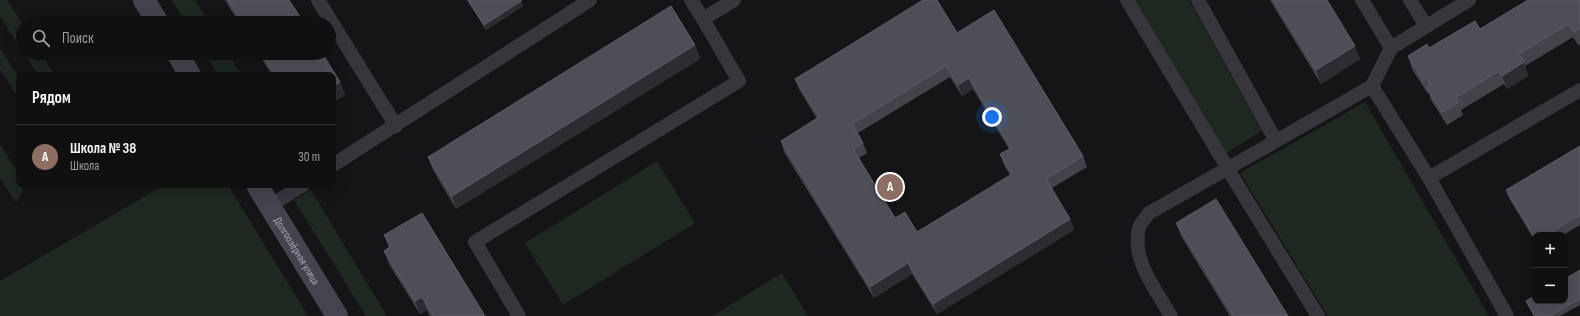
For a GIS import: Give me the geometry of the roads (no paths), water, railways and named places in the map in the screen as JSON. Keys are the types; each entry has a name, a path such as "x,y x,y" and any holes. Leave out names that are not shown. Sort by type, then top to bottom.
{"main road":[{"path":"144,0 154,16"},
{"path":"181,60 188,72"},
{"name":"Долгоозёрная улица","path":"259,188 337,316"}],"lane":[{"path":"318,0 328,16"},
{"path":"336,163 590,0"},
{"path":"519,316 475,242 739,81 691,0"},
{"path":"703,20 734,0"},
{"path":"1127,0 1318,316"},
{"path":"1198,0 1276,141"},
{"path":"1362,0 1391,48"},
{"path":"1410,0 1426,26"},
{"path":"1171,316 1140,262 1137,244 1139,227 1149,213 1372,86 1391,48 1469,0"},
{"path":"336,29 396,126"},
{"path":"1372,86 1429,178 1507,316"},
{"path":"1429,178 1580,90"},
{"path":"270,206 298,188"}],"place":[{"name":"Школа № 38","path":"890,187"}]}
